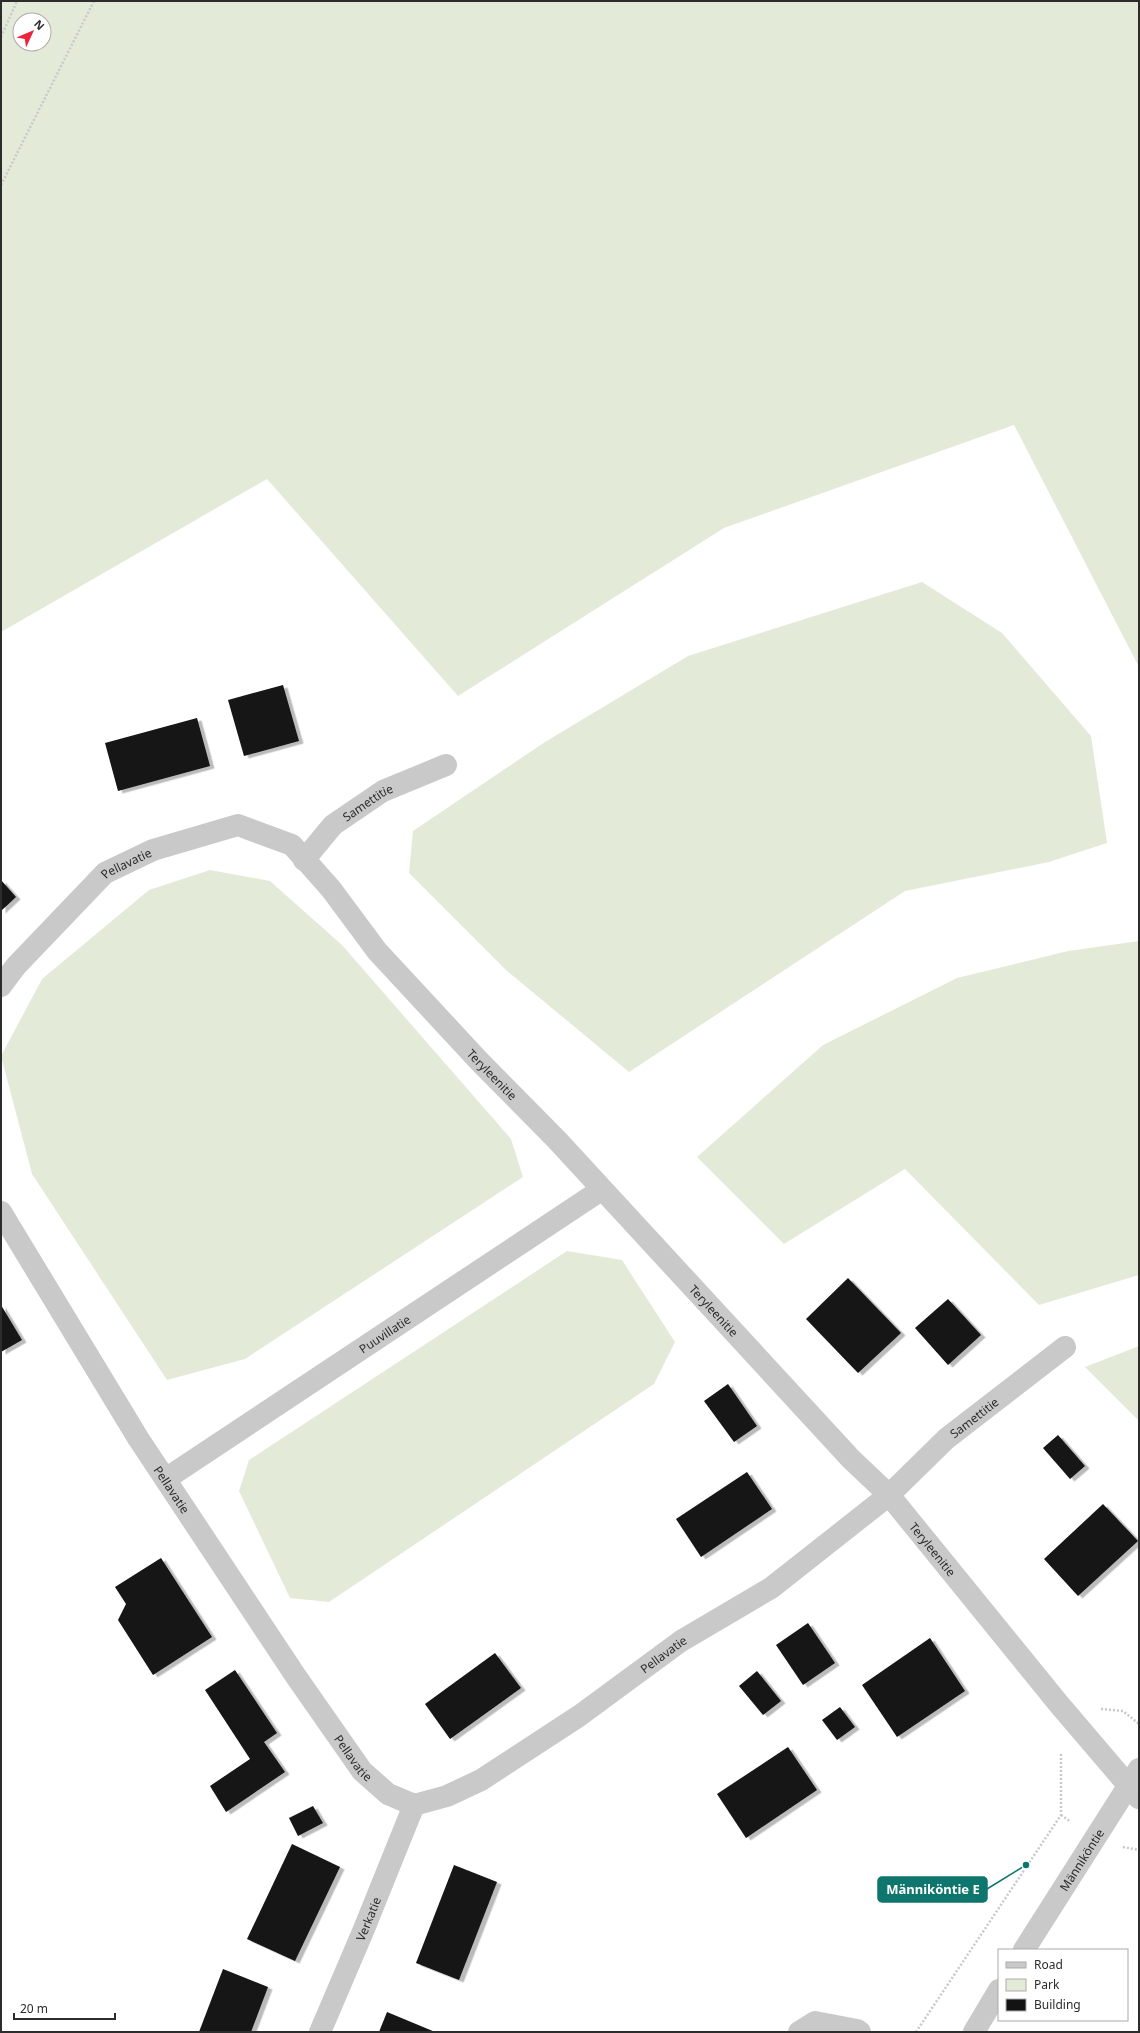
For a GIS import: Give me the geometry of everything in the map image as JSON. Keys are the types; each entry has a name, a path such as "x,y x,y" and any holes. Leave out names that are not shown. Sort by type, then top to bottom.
{"street":[{"name":"Samettitie","path":"298,852 333,825 383,791 446,764"},
{"name":"Pellavatie","path":"1,986 16,966 105,873 153,850 238,825 298,852"},
{"name":"Teryleenitie","path":"298,852 331,889 377,950 479,1061 557,1140 601,1190 851,1459 889,1495 1079,1728 1135,1784"},
{"name":"Puuvillatie","path":"167,1478 601,1190"},
{"name":"Pellavatie","path":"1,1212 138,1438 167,1478 237,1589 362,1771 388,1794 414,1805 447,1796 481,1780 578,1716 681,1640 771,1588 889,1495"},
{"name":"Samettitie","path":"889,1495 946,1440 1065,1347"},
{"name":"Männiköntie","path":"1025,1949 1135,1784"},
{"name":"Verkatie","path":"320,2032 364,1930 414,1805"},
{"path":"974,2032 998,1992"},
{"path":"799,2032 815,2022 857,2030 860,2032"}],"path":[{"path":"1,37 17,1"},
{"path":"1,185 94,1"},
{"path":"916,2032 1061,1815 1061,1745 1102,1708 1123,1711 1139,1724"}],"green space":[{"path":"1,1 1139,1 1139,667 1014,425 724,528 458,696 267,479 1,632"},
{"path":"922,582 1002,633 1091,736 1107,843 1049,862 905,891 629,1072 506,970 409,873 413,831 545,742 688,656"},
{"path":"210,870 270,881 342,945 511,1139 523,1177 245,1359 167,1380 32,1174 1,1056 42,979 149,890"},
{"path":"1139,941 1139,1275 1039,1305 905,1169 784,1244 697,1157 823,1045 957,978 1068,951"},
{"path":"567,1251 622,1260 675,1342 654,1384 329,1602 290,1598 239,1491 249,1460"},
{"path":"1139,1346 1139,1421 1085,1367"}],"building":[{"path":"283,685 299,741 244,756 228,700"},
{"path":"197,718 210,766 118,791 105,743"},
{"path":"1,880 16,897 1,911"},
{"path":"848,1278 901,1333 858,1373 806,1319"},
{"path":"948,1299 981,1335 948,1365 915,1328"},
{"path":"1,1305 22,1340 1,1352"},
{"path":"728,1384 757,1426 734,1442 704,1401"},
{"path":"1058,1435 1085,1466 1070,1479 1043,1448"},
{"path":"747,1472 772,1509 701,1557 676,1519"},
{"path":"1103,1504 1138,1541 1078,1596 1044,1559"},
{"path":"161,1558 212,1637 153,1675 118,1620 126,1604 115,1587"},
{"path":"808,1623 835,1663 803,1685 776,1645"},
{"path":"930,1638 965,1691 897,1737 862,1685"},
{"path":"495,1653 521,1688 450,1739 425,1704"},
{"path":"235,1670 277,1733 264,1742 285,1772 226,1812 210,1786 250,1759 205,1690"},
{"path":"757,1671 781,1701 763,1715 739,1686"},
{"path":"840,1707 855,1727 837,1740 822,1720"},
{"path":"788,1747 817,1790 746,1838 717,1794"},
{"path":"313,1806 323,1823 298,1836 289,1818"},
{"path":"292,1844 340,1867 295,1961 247,1939"},
{"path":"454,1865 497,1882 459,1980 416,1963"},
{"path":"223,1969 268,1987 251,2032 199,2032"},
{"path":"387,2012 435,2032 379,2032"}],"place":[{"name":"Männiköntie E","path":"1026,1865"}]}
